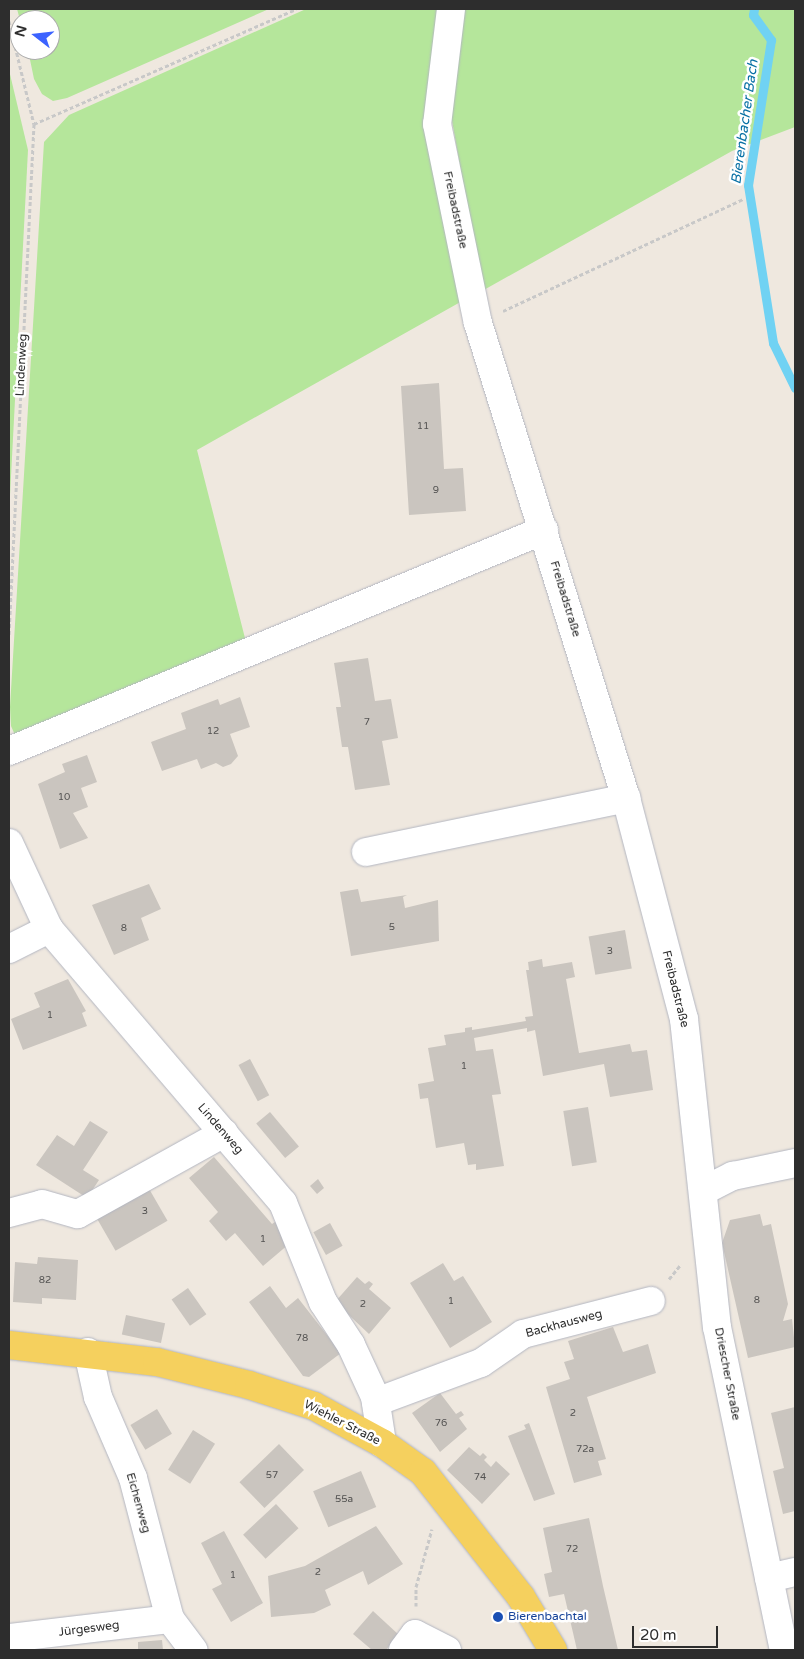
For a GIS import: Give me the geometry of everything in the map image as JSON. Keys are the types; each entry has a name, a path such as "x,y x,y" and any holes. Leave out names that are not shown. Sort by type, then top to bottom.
{"main road":[{"name":"Wiehler Straße","path":"9,1345 88,1352 157,1362 248,1385 314,1406 382,1443 423,1472 520,1597 553,1650"}],"street":[{"name":"Freibadstraße","path":"451,9 437,124 478,323 626,798 684,1019 703,1190"},
{"path":"9,751 544,530"},
{"path":"366,852 626,798"},
{"name":"Lindenweg","path":"9,843 49,929 283,1203 323,1302 351,1345 376,1402 382,1443"},
{"path":"9,949 49,929"},
{"path":"9,1213 42,1204 78,1214 224,1133"},
{"path":"703,1190 733,1176 795,1163"},
{"name":"Driescher Straße","path":"703,1190 717,1327 784,1650"},
{"name":"Backhausweg","path":"376,1402 481,1363 523,1334 651,1301"},
{"name":"Eichenweg","path":"88,1352 98,1397 133,1478 170,1620 193,1650"},
{"path":"769,1578 795,1572"},
{"name":"Jürgesweg","path":"9,1638 170,1620"},
{"path":"403,1650 415,1634 447,1650"}],"path":[{"path":"34,124 296,9"},
{"name":"Lindenweg","path":"9,21 34,124 9,636"},
{"path":"478,323 743,199"},
{"path":"651,1301 699,1241 708,1238"},
{"path":"416,1587 432,1529 445,1500"}],"green space":[{"path":"269,9 67,98 53,101 42,94 34,79 30,60 60,60 60,10 17,10"},
{"path":"306,9 441,9 464,300 197,450 246,642 15,735 11,726 10,707 44,142 69,115"},
{"path":"461,9 795,9 795,127 732,151 482,291 451,115"},
{"path":"9,70 28,150 9,515"}],"building":[{"path":"439,383 444,469 463,468 466,511 409,515 401,386"},
{"path":"368,658 375,701 391,699 398,738 382,741 390,785 355,790 348,747 342,747 336,707 341,707 334,663"},
{"path":"240,697 250,727 230,734 238,756 231,764 223,767 216,763 201,769 197,759 162,771 151,742 186,729 181,713 218,699 220,705"},
{"path":"87,755 97,782 81,788 88,807 73,813 88,838 60,849 38,784 65,772 62,764"},
{"path":"149,884 161,909 141,918 149,940 114,955 92,905"},
{"path":"358,889 361,902 407,895 403,897 405,908 438,900 439,941 351,956 340,892"},
{"path":"625,930 632,968 595,975 589,936"},
{"path":"542,959 543,967 572,962 575,977 566,979 579,1053 630,1044 632,1052 647,1050 653,1090 610,1097 604,1064 543,1076 535,1030 527,1032 527,1028 474,1038 476,1051 493,1049 501,1094 492,1095 504,1166 476,1170 476,1164 468,1165 464,1143 436,1148 428,1098 420,1099 418,1084 434,1081 428,1048 446,1045 444,1035 465,1032 465,1028 472,1027 472,1030 526,1021 525,1017 533,1016 526,970 529,970 528,962"},
{"path":"68,979 86,1011 82,1013 87,1026 23,1050 11,1019 40,1007 34,993"},
{"path":"250,1059 269,1095 258,1101 239,1065"},
{"path":"588,1107 597,1162 572,1166 563,1111"},
{"path":"270,1112 299,1146 285,1158 256,1124"},
{"path":"90,1121 108,1132 83,1170 99,1180 87,1198 36,1165 57,1135 74,1146"},
{"path":"214,1157 272,1224 278,1220 289,1244 263,1266 235,1233 226,1241 209,1221 218,1212 189,1178"},
{"path":"318,1179 324,1188 317,1194 310,1186"},
{"path":"148,1187 168,1221 116,1251 96,1217"},
{"path":"760,1214 763,1226 771,1224 788,1304 783,1321 792,1319 795,1347 748,1358 722,1243 730,1220"},
{"path":"330,1223 343,1246 326,1255 313,1232"},
{"path":"38,1257 78,1260 76,1300 42,1298 42,1304 13,1302 15,1262 37,1264"},
{"path":"443,1263 454,1281 463,1276 492,1322 450,1348 410,1283"},
{"path":"357,1277 365,1284 369,1281 373,1284 369,1289 391,1308 369,1334 335,1302"},
{"path":"270,1286 286,1308 298,1298 341,1353 309,1377 303,1376 249,1302"},
{"path":"188,1288 206,1314 190,1326 172,1299"},
{"path":"126,1315 165,1323 161,1343 122,1335"},
{"path":"613,1327 623,1352 648,1344 656,1373 587,1397 606,1459 598,1461 602,1475 574,1483 546,1387 570,1379 564,1362 574,1359 568,1341"},
{"path":"440,1393 456,1414 461,1411 464,1415 459,1418 467,1429 440,1452 412,1413"},
{"path":"795,1407 795,1511 783,1514 773,1471 784,1468 771,1413"},
{"path":"157,1409 172,1434 145,1450 130,1425"},
{"path":"529,1423 555,1494 534,1501 508,1436 526,1429 524,1425"},
{"path":"193,1430 215,1444 190,1484 168,1470"},
{"path":"279,1444 304,1470 264,1508 239,1482"},
{"path":"469,1447 480,1456 483,1453 487,1457 484,1460 491,1467 496,1461 510,1474 482,1504 447,1470"},
{"path":"361,1471 376,1507 328,1527 313,1491"},
{"path":"276,1504 299,1528 266,1559 243,1535"},
{"path":"589,1518 618,1650 577,1650 564,1594 549,1597 544,1574 552,1572 543,1528"},
{"path":"376,1526 403,1564 368,1585 363,1571 325,1590 331,1605 314,1613 271,1617 268,1576 305,1566"},
{"path":"224,1531 263,1603 231,1622 212,1589 222,1584 201,1543"},
{"path":"373,1611 399,1635 386,1650 372,1650 353,1634"},
{"path":"162,1640 163,1650 138,1650 138,1642"}],"waterway":[{"name":"Bierenbacher Bach","path":"754,9 753,15 771,40 748,185 773,343 795,388"}],"place":[{"name":"Bierenbachtal","path":"498,1617"}]}
